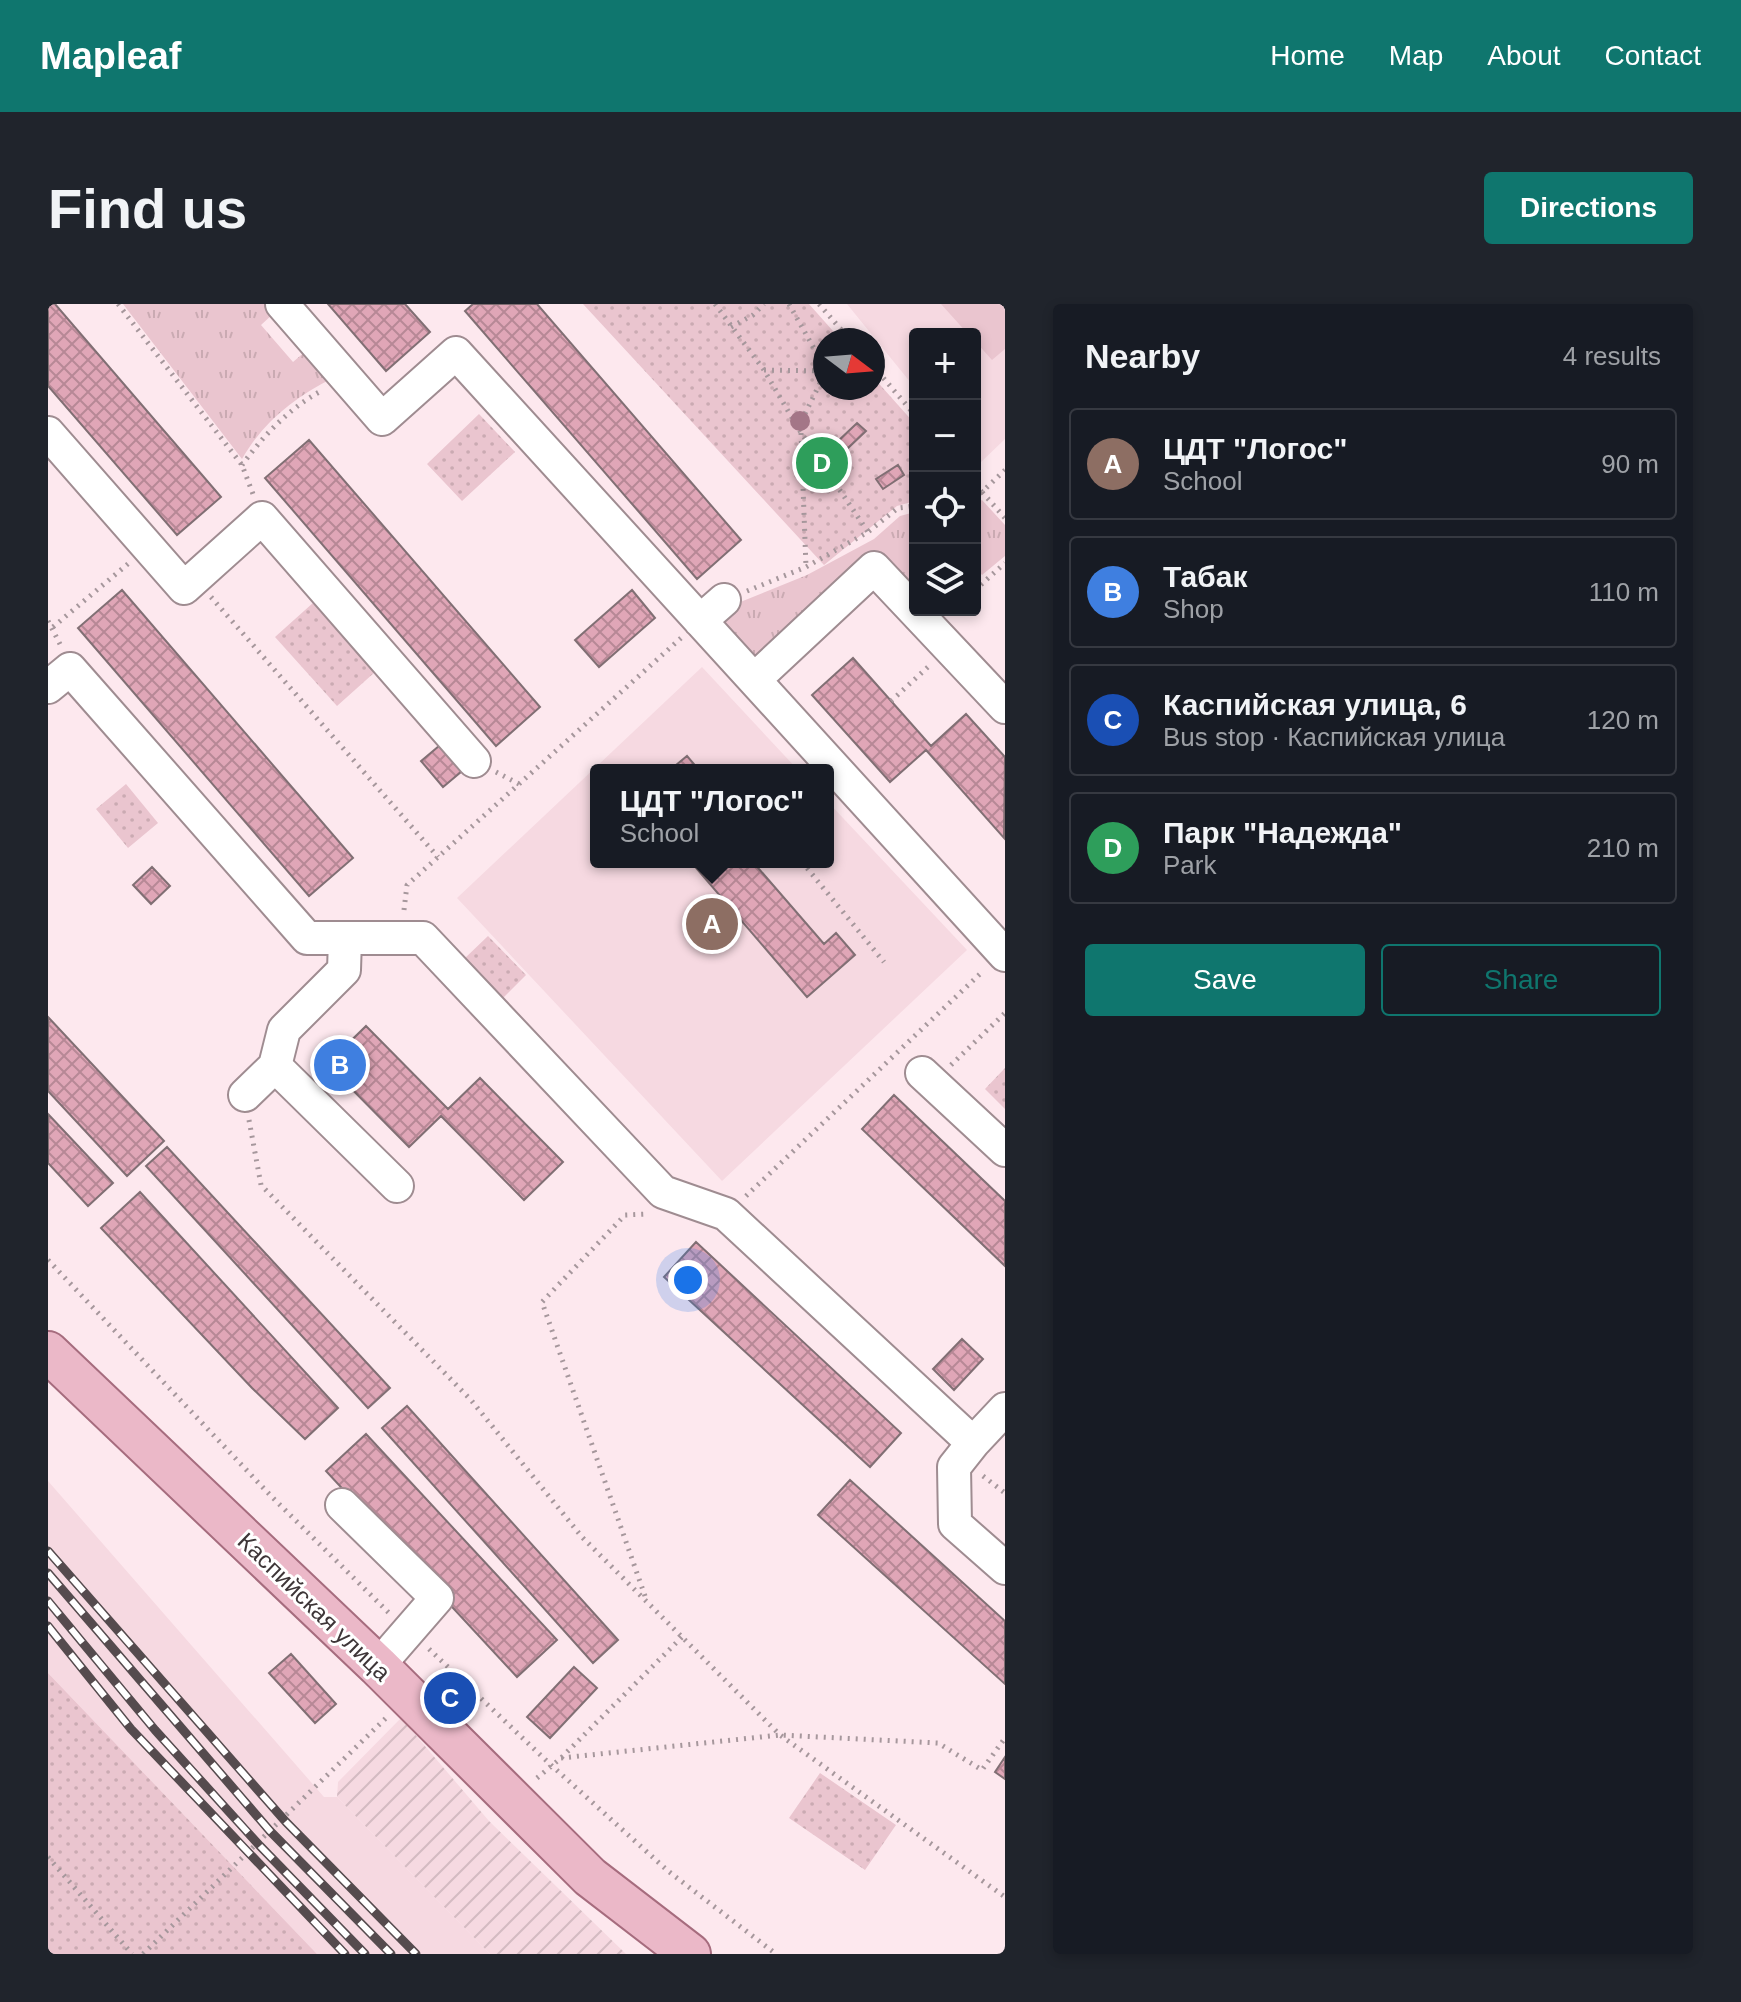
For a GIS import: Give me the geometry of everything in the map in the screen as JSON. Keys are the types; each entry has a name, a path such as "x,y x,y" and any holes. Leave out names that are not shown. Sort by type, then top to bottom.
{"main road":[{"name":"Каспийская улица","path":"48,1352 378,1666 590,1877 690,1954"}],"lane":[{"path":"282,304 382,419 456,353 712,610 755,679 832,764"},
{"path":"48,433 184,588 262,518 483,765"},
{"path":"755,679 874,568 1005,707"},
{"path":"48,687 70,669 307,938 423,938 663,1192 726,1214 973,1443"},
{"path":"834,766 1004,954"},
{"path":"245,1095 275,1066 284,1030 344,970 345,939"},
{"path":"275,1066 397,1186"},
{"path":"928,1078 1005,1150"},
{"path":"1005,1409 954,1467 955,1524 1005,1568"},
{"path":"342,1505 437,1598 378,1666"}],"path":[{"path":"118,304 242,465 262,518"},
{"path":"715,304 764,370 799,430 868,532"},
{"path":"731,327 753,315 764,304"},
{"path":"789,304 813,349"},
{"path":"819,304 840,328"},
{"path":"764,370 813,371"},
{"path":"242,465 261,438 312,396 346,378"},
{"path":"885,380 909,408"},
{"path":"806,567 799,430 813,398"},
{"path":"981,491 1005,470"},
{"path":"981,497 1005,518"},
{"path":"401,939 407,885 712,610 806,567 868,532 898,508 909,507"},
{"path":"48,621 53,627 147,547"},
{"path":"981,585 1005,563"},
{"path":"195,578 438,857"},
{"path":"891,701 949,648"},
{"path":"483,765 519,784"},
{"path":"807,868 884,962"},
{"path":"726,1214 1004,954"},
{"path":"928,1078 1005,1013"},
{"path":"245,1095 261,1185 471,1400 582,1537 780,1735 1005,1897"},
{"path":"646,1601 542,1302 625,1215 654,1214"},
{"path":"682,1637 561,1758 780,1735 938,1743 982,1770 1005,1738"},
{"path":"143,1954 407,1698"},
{"path":"48,1857 132,1954"}],"shaded area":[{"path":"847,304 1005,304 1005,439 981,462 981,328 909,328 909,381 885,351 885,328 866,328"},
{"path":"702,667 792,764 599,764"},
{"path":"590,773 590,868 834,868 834,808 967,950 722,1181 457,898"},
{"path":"48,1481 324,1797 337,1797 490,1954 317,1954 48,1673"},
{"path":"401,1718 489,1821 626,1954 490,1954 337,1797 338,1782"}],"green space":[{"path":"123,304 267,304 274,313 261,325 293,362 307,350 333,378 281,412 260,433 242,459"},
{"path":"583,304 809,304 830,328 813,328 813,400 885,400 885,390 909,417 909,503 897,506 824,565"},
{"path":"941,304 1005,304 1005,349 992,360 981,348 981,328 963,328"},
{"path":"479,414 515,452 462,501 427,464"},
{"path":"981,500 1005,525 1005,556 982,575 981,574"},
{"path":"909,514 909,591 875,560 813,616 805,609 788,626 794,633 760,666 711,622 728,607 807,575 874,539 900,516"},
{"path":"314,602 375,672 337,706 275,637"},
{"path":"126,784 158,823 128,848 96,809"},
{"path":"488,936 526,975 502,999 464,959"},
{"path":"1005,1068 1005,1109 985,1089"},
{"path":"48,1673 317,1954 48,1954"},
{"path":"820,1773 896,1825 865,1870 789,1818"}],"building":[{"path":"48,304 55,304 221,497 177,535 48,386"},
{"path":"328,304 405,304 430,332 386,371"},
{"path":"473,304 537,304 741,540 697,579 465,311"},
{"path":"857,423 866,431 847,449 839,440"},
{"path":"309,440 540,707 496,746 265,478"},
{"path":"898,465 904,475 883,489 876,479"},
{"path":"122,590 353,858 309,896 78,628"},
{"path":"632,590 655,618 599,667 575,640"},
{"path":"853,658 931,746 966,714 1005,757 1004,838 926,750 890,782 812,695"},
{"path":"445,741 467,767 443,787 421,761"},
{"path":"687,756 694,764 677,764"},
{"path":"152,867 170,886 151,904 133,885"},
{"path":"696,868 758,868 824,944 836,933 855,955 807,997"},
{"path":"48,1017 164,1141 127,1176 48,1091"},
{"path":"366,1026 448,1109 480,1078 563,1162 524,1200 441,1116 409,1147 327,1064"},
{"path":"894,1095 1005,1201 1005,1266 862,1129"},
{"path":"48,1114 113,1183 88,1206 48,1163"},
{"path":"167,1147 390,1388 368,1408 146,1166"},
{"path":"140,1192 338,1408 305,1439 252,1388 101,1228"},
{"path":"696,1242 901,1433 870,1467 664,1277"},
{"path":"962,1339 983,1359 954,1390 933,1369"},
{"path":"407,1406 618,1640 593,1663 382,1428"},
{"path":"366,1434 557,1640 517,1677 326,1471"},
{"path":"850,1480 1005,1621 1005,1684 818,1515"},
{"path":"291,1654 336,1704 315,1723 269,1673"},
{"path":"574,1667 597,1688 550,1738 527,1717"},
{"path":"1005,1757 1005,1779 995,1772"}],"railway":[{"path":"48,1551 286,1822 416,1954"},
{"path":"48,1573 270,1831 391,1954"},
{"path":"48,1601 155,1730 260,1846 365,1954"},
{"path":"48,1626 131,1729 345,1954"}],"place":[{"name":"Парк \"Надежда\"","path":"822,463"},
{"name":"ЦДТ \"Логос\"","path":"712,924"},
{"name":"Табак","path":"340,1065"},
{"name":"Каспийская улица, 6","path":"450,1698"}]}
